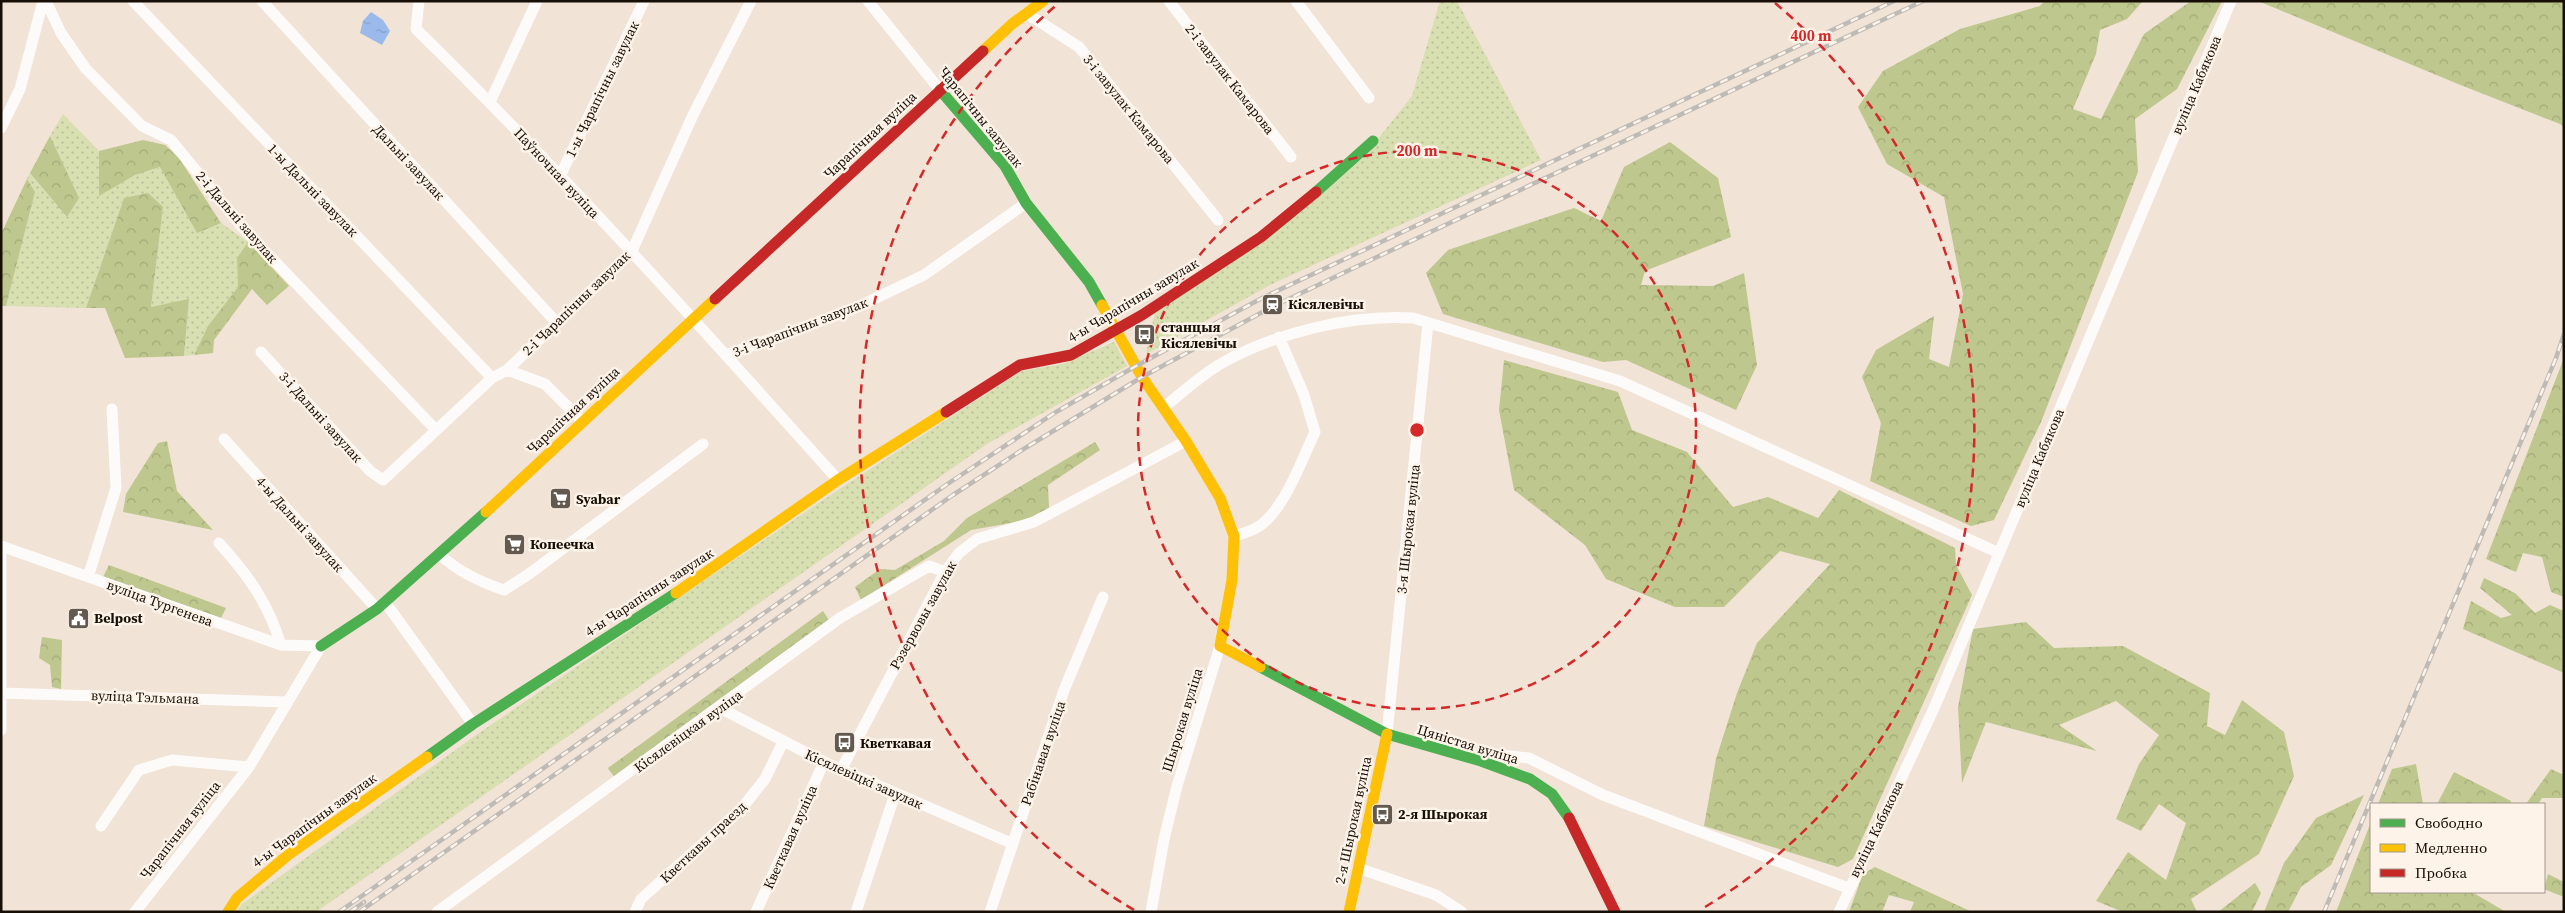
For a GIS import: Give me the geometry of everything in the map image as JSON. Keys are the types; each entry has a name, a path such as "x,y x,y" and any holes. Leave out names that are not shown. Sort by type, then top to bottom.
{"street":[{"path":"1,128 20,89 45,1"},
{"name":"2-і Дальні завулак","path":"45,1 62,33 86,69 142,126 171,140 243,228 436,430"},
{"name":"1-ы Дальні завулак","path":"134,1 492,378"},
{"name":"Дальні завулак","path":"262,1 556,322"},
{"name":"Паўночная вуліца","path":"419,1 416,29 490,102 694,320"},
{"path":"490,102 537,1"},
{"name":"1-ы Чарапічны завулак","path":"560,176 644,1"},
{"name":"2-і Чарапічны завулак","path":"383,480 492,378 507,370 631,253 693,115 751,1"},
{"name":"Чарапічны завулак","path":"868,1 1005,166 1026,203 1090,282 1117,329"},
{"name":"Чарапічная вуліца","path":"135,912 249,767 321,646 381,606 440,556 582,421 694,320 940,90 1026,13 1043,1"},
{"name":"2-і завулак Камарова","path":"1169,1 1291,157"},
{"path":"1296,1 1369,98"},
{"name":"вуліца Кабякова","path":"1839,912 1848,888 1935,706 2231,1"},
{"name":"3-і завулак Камарова","path":"1026,13 1079,47 1218,220"},
{"name":"4-ы Чарапічны завулак","path":"228,912 237,898 288,855 473,724 676,594 838,480 1020,365 1071,355 1201,278 1303,204 1373,141"},
{"name":"3-і Чарапічны завулак","path":"726,355 851,310 924,275 1026,203"},
{"path":"1164,407 1220,364 1278,337 1365,319 1413,318 1620,381 1999,553"},
{"path":"694,320 838,480"},
{"name":"3-я Шырокая вуліца","path":"1387,734 1428,323"},
{"name":"Шырокая вуліца","path":"1117,329 1139,372 1186,441 1220,498 1234,536 1232,580 1220,646 1177,786 1164,839 1151,912"},
{"path":"1234,536 1256,528 1270,518 1288,489 1316,432 1304,395 1278,337"},
{"name":"3-і Дальні завулак","path":"261,352 370,472 383,480"},
{"path":"507,370 545,384 582,421"},
{"path":"88,577 116,488 112,409"},
{"name":"4-ы Дальні завулак","path":"224,440 381,606"},
{"name":"Рэзервовы завулак","path":"841,770 945,572 959,553 977,539 1034,522 1186,441"},
{"path":"440,556 465,574 504,590 529,574 703,444"},
{"path":"219,543 244,570 272,616 281,645"},
{"name":"вуліца Тургенева","path":"1,546 281,645 321,646"},
{"path":"1,552 1,730"},
{"name":"Кісялевіцкая вуліца","path":"437,912 720,708 848,613 929,566 945,572"},
{"name":"Рабінавая вуліца","path":"990,912 1011,843 1064,690 1103,597"},
{"path":"381,606 473,724"},
{"name":"Цяністая вуліца","path":"1220,646 1387,734 1481,761 1530,779 1552,794 1561,804 1573,823 1615,912"},
{"name":"вуліца Тэльмана","path":"2,694 288,702"},
{"name":"Кісялевіцкі завулак","path":"720,708 783,742 841,770 1011,843"},
{"name":"2-я Шырокая вуліца","path":"1349,912 1387,734"},
{"name":"Кветкавы праезд","path":"635,912 641,899 742,808 764,779 783,742"},
{"path":"1481,761 1501,755 1529,758 1603,795 1848,888"},
{"name":"Чарапічная вуліца","path":"101,826 139,770 172,760 249,767"},
{"name":"Кветкавая вуліца","path":"756,912 824,762"},
{"path":"856,912 895,794"},
{"path":"1358,868 1436,895 1462,912"}],"green space":[{"path":"1440,1 1457,1 1541,160 1270,285 1146,354 1155,312 1363,158 1412,96"},
{"path":"2044,1 2143,1 2127,19 2100,30 2096,54 2073,109 2101,119 2144,34 2191,1 2222,1 2177,89 2135,119 2138,172 2041,422 1994,520 1971,526 1870,481 1881,423 1862,377 1876,350 1934,316 1929,359 1949,367 1963,294 1944,197 1887,164 1858,107 1883,71 1960,29 2040,6"},
{"path":"2258,1 2564,1 2564,127 2560,124"},
{"path":"63,114 99,151 99,195 135,175 161,167 197,232 221,223 248,242 237,258 238,287 208,326 194,355 184,356 189,300 151,307 163,207 124,198 86,308 6,306 35,192 27,179 30,173 66,216 78,198 50,136"},
{"path":"50,136 79,198 67,217 30,173"},
{"path":"143,140 165,145 179,158 221,223 197,233 160,167 135,175 99,196 99,151"},
{"path":"1670,142 1718,178 1731,237 1645,271 1641,285 1713,286 1744,273 1757,365 1736,410 1626,360 1603,362 1443,314 1426,273 1448,250 1574,208 1601,221 1624,167"},
{"path":"27,179 35,192 6,306 1,306 1,234"},
{"path":"148,193 163,207 151,307 189,299 184,356 125,358 105,308 86,308 124,198"},
{"path":"248,242 289,286 267,305 252,289 214,340 213,353 194,355 208,326 238,287 237,258"},
{"path":"1114,342 1127,366 987,444 316,912 236,912 242,904 479,733 838,490 1022,371 1063,364"},
{"path":"2564,358 2564,597 2551,592 2542,557 2523,553 2516,572 2486,559"},
{"path":"1504,360 1618,392 1632,430 1687,452 1733,507 1768,497 1818,518 1839,490 1955,548 1956,565 1972,595 1853,859 1838,867 1704,826 1716,759 1737,693 1757,643 1830,564 1780,551 1724,607 1675,607 1606,579 1585,545 1514,490 1499,410"},
{"path":"167,441 177,491 213,530 123,512 126,494 158,443"},
{"path":"1095,442 1100,450 1048,485 1049,508 1023,521 971,530 861,600 855,587 880,569 895,570 944,541 967,518"},
{"path":"109,565 226,608 221,618 103,577"},
{"path":"2484,578 2515,593 2535,613 2550,605 2564,611 2564,673 2463,629 2471,601 2501,618 2512,615 2480,588"},
{"path":"823,611 829,620 615,778 608,768"},
{"path":"2026,622 2054,648 2123,646 2210,693 2207,726 2225,735 2242,700 2284,732 2294,776 2259,854 2191,899 2197,912 2123,912 2096,901 2128,852 2166,880 2186,823 2159,804 2141,831 2116,819 2139,764 2159,735 2116,701 2059,725 2097,751 1986,722 1962,783 1958,707 1973,629"},
{"path":"42,637 62,640 61,689 52,687 50,665 39,658"},
{"path":"2416,764 2423,803 2378,803 2392,769"},
{"path":"2551,769 2564,775 2564,798 2542,798 2539,803 2527,803"},
{"path":"2454,772 2511,801 2511,803 2438,803"},
{"path":"2364,795 2331,865 2301,887 2288,912 2264,912 2284,863 2316,818"},
{"path":"2370,825 2370,893 2474,893 2506,912 2336,912"},
{"path":"1875,867 1972,912 1910,912 1914,902 1889,895 1882,912 1849,912 1863,874"},
{"path":"2548,874 2564,882 2564,897 2545,889"},
{"path":"2255,883 2261,893 2252,912 2218,912"}],"water":[{"path":"371,12 383,20 390,31 382,45 360,33 363,21"}],"railway":[{"path":"339,912 946,485 1056,412 1136,366 1264,297 1894,1"},
{"path":"359,912 953,495 1022,450 1142,377 1270,308 1923,1"},
{"path":"2324,912 2556,358 2564,334"},
{"path":"350,912 364,902"}],"traffic: fast":[{"path":"940,90 1005,166 1026,203 1089,282 1102,305"},
{"path":"1316,192 1373,141"},
{"path":"321,646 377,609 486,512"},
{"path":"427,757 473,724 676,593"},
{"path":"1260,667 1387,734 1481,761 1530,779 1552,794 1569,818"}],"traffic: slow":[{"path":"983,51 1012,24 1043,1"},
{"path":"486,512 715,299"},
{"path":"1102,305 1142,377 1186,441 1220,498 1234,536 1232,580 1220,646 1260,667"},
{"path":"676,593 838,480 946,412"},
{"path":"1349,912 1387,734"},
{"path":"228,912 237,898 288,855 427,757"}],"traffic: jam":[{"path":"715,299 983,51"},
{"path":"946,412 1020,365 1071,355 1142,315 1261,237 1316,192"},
{"path":"1569,818 1615,912"}],"place":[{"name":"Кісялевічы","path":"1272,304"},
{"name":"станцыя Кісялевічы","path":"1145,335"},
{"name":"Syabar","path":"560,499"},
{"name":"Копеечка","path":"514,544"},
{"name":"Belpost","path":"78,618"},
{"name":"Кветкавая","path":"844,743"},
{"name":"2-я Шырокая","path":"1382,814"}]}
